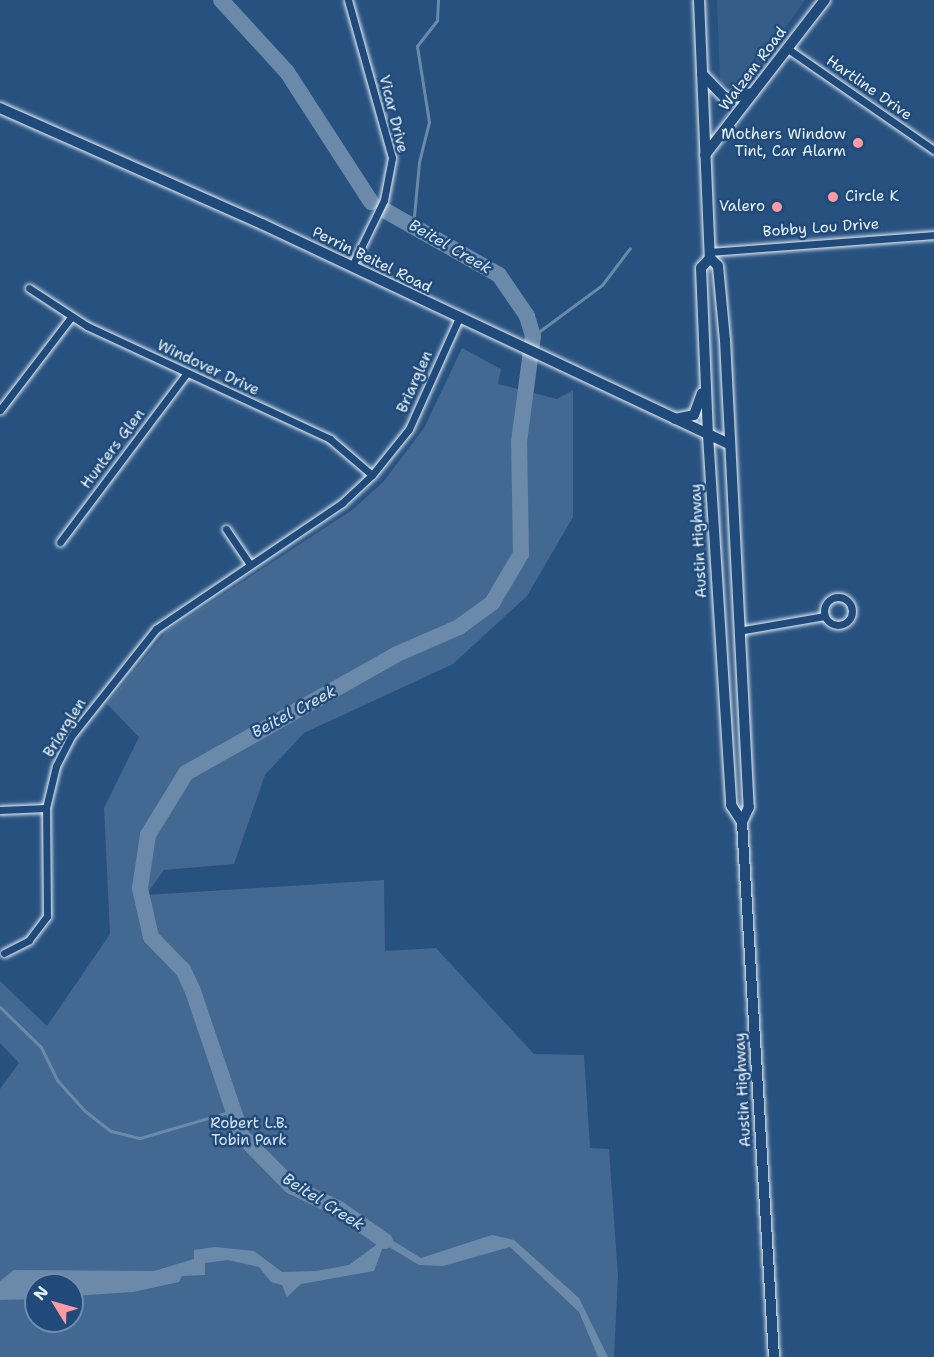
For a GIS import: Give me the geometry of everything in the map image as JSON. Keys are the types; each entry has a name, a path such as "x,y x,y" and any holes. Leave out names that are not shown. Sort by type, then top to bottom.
{"main road":[{"name":"Austin Highway","path":"699,0 710,255 718,266 729,444 749,807 742,822 774,1357"},
{"name":"Walzem Road","path":"705,155 825,0"},
{"path":"702,74 726,99 756,91"},
{"name":"Perrin Beitel Road","path":"0,108 352,266 499,339 729,444"},
{"name":"Austin Highway","path":"710,255 701,268 708,435 731,806 742,822"},
{"path":"671,419 694,415 706,379"}],"street":[{"name":"Vicar Drive","path":"348,0 392,158 387,191 352,266"},
{"name":"Hartline Drive","path":"788,49 934,150"},
{"name":"Bobby Lou Drive","path":"710,255 934,235"},
{"name":"Windover Drive","path":"29,288 71,317 330,439 372,475"},
{"path":"0,410 71,317"},
{"name":"Briarglen","path":"4,953 29,940 47,916 46,808 63,750 140,644 249,563 342,503 372,475 409,429 459,318"},
{"name":"Hunters Glen","path":"60,542 187,373"},
{"path":"226,529 249,563"},
{"path":"738,631 825,616 842,625 852,615 851,605 832,598 825,616"},
{"path":"0,810 46,808"}],"shaded area":[{"path":"717,0 805,0 742,89 720,83"},
{"path":"492,1235 514,1240 579,1298 608,1357 598,1357 579,1312 510,1247 443,1266 419,1265 384,1244 374,1271 301,1284 287,1297 282,1285 271,1282 259,1267 228,1260 205,1263 205,1275 182,1276 179,1282 133,1292 84,1295 84,1273 24,1273 24,1299 0,1300 0,1281 14,1270 154,1271 194,1259 194,1250 215,1247 254,1251 282,1272 316,1271 349,1265 387,1237 421,1258"}],"green space":[{"name":"Robert L.B. Tobin Park","path":"462,348 501,369 498,384 557,399 573,390 573,517 527,596 453,664 304,733 265,775 234,864 164,870 146,895 384,880 385,951 436,948 534,1054 584,1055 590,1148 609,1149 618,1276 614,1357 0,1357 0,1089 19,1063 0,1043 0,981 47,1026 110,934 104,808 139,737 107,704 166,632 352,510 383,482 424,428"}],"waterway":[{"name":"Beitel Creek","path":"221,0 287,72 371,202"},
{"path":"413,227 419,162 429,122 417,46 437,20 438,0"},
{"name":"Beitel Creek","path":"385,1241 339,1209 291,1186 242,1136 193,991 183,970 151,937 140,888 148,835 186,773 395,655 459,627 492,603 521,554 519,442 533,336 527,316 499,275 386,211"},
{"path":"533,336 602,285 630,248"},
{"path":"0,1007 41,1047 57,1080 85,1111 111,1131 140,1138 232,1111"}],"place":[{"name":"Mothers Window Tint, Car Alarm","path":"858,143"},
{"name":"Circle K","path":"833,197"},
{"name":"Valero","path":"777,207"}]}
